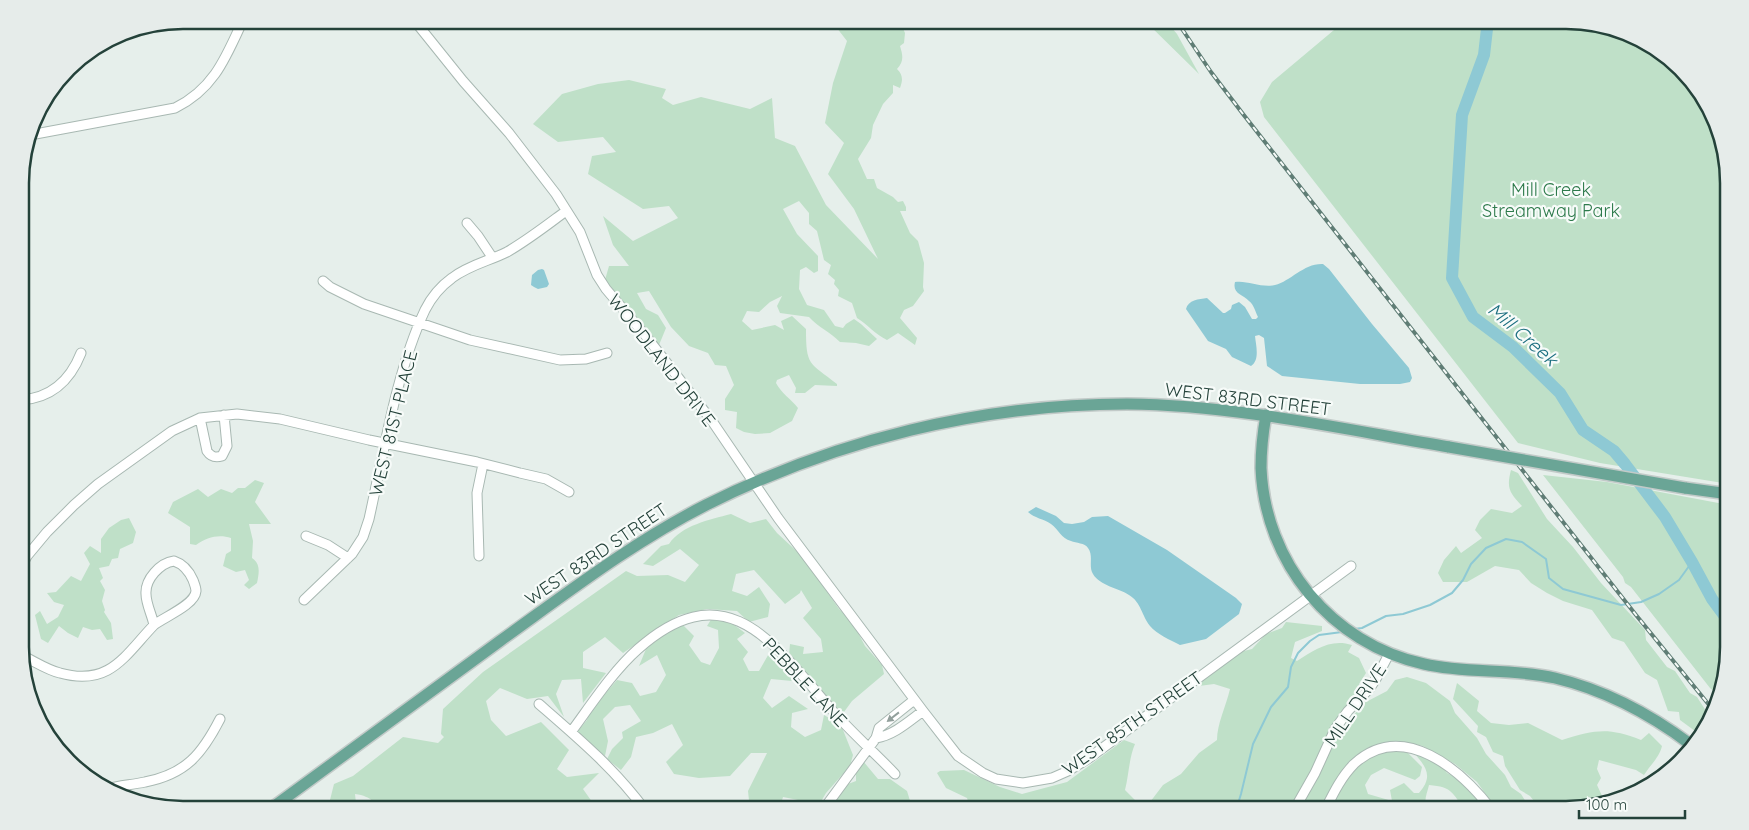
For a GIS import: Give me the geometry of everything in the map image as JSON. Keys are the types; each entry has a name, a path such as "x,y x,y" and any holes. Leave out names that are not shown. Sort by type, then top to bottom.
{"main road":[{"name":"WEST 83RD STREET","path":"281,801 612,561 672,524 753,483 789,468 862,443 939,424 999,413 1049,408 1126,404 1203,408 1266,415 1720,493"},
{"path":"1266,415 1261,460 1266,507 1280,549 1297,579 1310,596 1350,632 1389,654 1434,666 1528,673 1574,683 1632,707 1687,742"}],"street":[{"path":"38,133 175,108 188,102 204,89 220,68 240,29"},
{"name":"WOODLAND DRIVE","path":"421,29 463,81 509,133 556,194 580,232 597,275 606,289 645,335 712,421 753,483 914,700"},
{"name":"WEST 81ST PLACE","path":"304,600 348,558 363,536 369,519 398,388 426,308 443,286 460,272 504,253 526,240 566,211"},
{"path":"467,223 492,257"},
{"path":"323,281 330,287 364,304 470,340 560,360 586,360 607,353"},
{"path":"29,399 43,396 57,388 73,371 80,353"},
{"path":"29,550 98,484 172,431 200,418 224,415 237,414 280,419 385,444 483,464 546,479 569,492"},
{"path":"200,418 207,451 210,455 217,458 222,456 228,446 224,415"},
{"path":"479,556 477,493 483,464"},
{"path":"306,536 328,545 348,558"},
{"path":"30,659 59,673 84,676 104,672 121,662 154,625 182,608 195,596 196,590 191,576 181,563 167,562 160,566 148,582 146,596 154,625"},
{"name":"WEST 85TH STREET","path":"914,700 958,756 983,773 996,779 1013,782 1030,783 1043,781 1068,771 1089,758 1352,566"},
{"name":"PEBBLE LANE","path":"571,732 626,661 648,640 667,628 687,619 702,615 715,615 733,619 755,629 769,640 837,716 895,774"},
{"name":"MILL DRIVE","path":"1299,801 1315,773 1335,729 1348,711 1370,688 1389,654"},
{"path":"830,801 876,738 879,728 914,700"},
{"path":"539,704 615,774 638,801"},
{"path":"876,738 894,732 923,711"},
{"path":"119,787 151,781 183,767 199,754 220,719"},
{"path":"1330,801 1340,781 1353,766 1372,752 1396,746 1415,748 1438,759 1465,780 1484,801"}],"green space":[{"path":"838,29 903,29 905,33 904,43 900,46 902,61 897,69 902,78 900,88 893,85 893,93 883,104 873,125 871,138 858,159 867,179 874,179 877,188 898,202 903,201 906,211 900,211 910,233 918,241 924,263 924,291 913,306 904,310 900,318 917,338 915,345 898,333 887,340 857,318 852,303 838,296 839,290 834,284 835,280 828,274 831,265 824,260 817,231 809,224 809,213 799,201 783,209 797,234 818,256 818,271 814,273 806,267 800,270 799,289 807,305 824,310 835,326 843,328 854,319 877,339 869,346 840,342 809,317 780,313 777,306 782,296 770,302 759,312 747,311 742,321 752,330 775,325 784,330 781,321 792,316 806,329 808,357 811,362 837,386 815,385 805,393 795,393 796,388 789,375 777,380 778,387 798,408 792,421 770,433 755,434 744,432 736,428 737,412 725,410 725,399 734,385 726,366 715,365 708,353 689,346 671,327 649,291 637,293 646,309 658,315 666,328 659,345 624,308 605,280 609,266 629,266 613,245 603,216 633,241 678,218 669,206 643,209 588,174 592,156 616,152 603,137 558,142 533,124 562,94 598,84 629,80 666,89 662,98 673,105 701,97 750,109 772,98 775,138 795,146 826,205 878,259 854,209 828,174 844,143 825,123 833,83 847,41"},
{"path":"1153,29 1173,29 1199,74"},
{"name":"Mill Creek Streamway Park","path":"1334,30 1586,30 1606,34 1643,49 1675,74 1688,89 1700,106 1708,124 1715,143 1719,163 1720,483 1600,463 1518,443 1264,117 1260,102 1272,82"},
{"path":"1511,470 1518,473 1547,519 1573,547 1601,583 1645,630 1646,640 1667,667 1675,671 1690,693 1697,697 1706,711 1695,731 1680,720 1679,712 1668,711 1657,680 1645,673 1624,642 1612,638 1592,610 1563,601 1547,593 1531,583 1519,570 1495,566 1467,582 1443,582 1438,573 1444,560 1456,546 1461,553 1482,538 1475,530 1480,520 1491,509 1512,513 1522,506 1510,490"},
{"path":"1543,475 1607,482 1720,503 1720,647 1719,667 1713,691 1631,587 1625,583 1623,577"},
{"path":"255,480 264,483 255,502 271,524 249,524 253,541 252,558 257,563 259,572 257,583 249,589 244,585 249,580 245,570 236,572 223,566 226,554 231,551 231,538 218,536 204,540 196,545 190,544 190,527 168,513 173,502 198,489 208,497 221,489 232,493 238,488 245,488"},
{"path":"731,514 750,523 766,519 777,533 803,557 839,609 852,621 865,646 882,665 884,674 852,701 844,712 830,705 789,655 790,644 804,647 803,654 823,652 821,639 803,618 812,608 801,590 800,593 785,604 754,570 736,574 732,591 747,596 759,587 770,604 768,617 749,622 737,611 707,609 679,615 623,653 605,637 583,652 583,668 606,673 583,703 581,679 562,680 556,694 564,717 548,696 527,699 500,688 486,701 491,720 506,736 541,722 569,750 557,769 567,777 599,773 583,789 591,801 372,801 355,794 356,801 330,800 334,784 353,776 403,737 438,743 444,737 441,734 443,709 483,672 626,571 637,576 668,575 685,582 699,565 680,549 653,566 643,564 661,546 669,544 681,532 705,521"},
{"path":"129,518 136,532 133,543 120,549 118,558 112,559 109,566 99,568 103,578 100,581 105,590 102,601 104,612 111,623 113,639 107,640 100,629 92,630 83,627 78,638 59,626 48,643 41,639 35,615 40,611 47,624 58,617 64,605 54,602 47,593 56,592 71,576 81,581 90,564 84,553 90,546 101,553 101,539 109,528 121,520"},
{"path":"712,618 733,624 745,633 737,639 748,652 743,659 749,671 759,671 771,650 791,672 792,681 771,679 763,698 772,708 789,696 808,709 792,713 791,727 805,737 821,730 824,715 841,725 853,755 850,766 821,801 803,801 783,797 782,801 749,801 748,791 767,753 751,753 730,776 699,778 674,774 666,762 683,745 672,724 653,733 636,737 631,757 621,770 607,759 612,749 623,738 622,732 641,721 630,705 615,707 603,719 608,741 605,756 577,732 587,720 589,712 617,680 632,683 640,696 656,692 666,675 657,655 639,666 646,649 668,631 682,624 694,636 689,645 701,662 710,665 719,648 718,630 707,626"},
{"path":"1286,622 1322,626 1322,631 1295,642 1291,658 1297,661 1323,646 1344,643 1352,645 1348,652 1359,658 1366,673 1359,684 1360,692 1327,741 1294,801 1151,801 1163,785 1181,774 1199,753 1217,740 1220,721 1230,689 1214,684 1199,686 1205,678 1240,652 1252,649 1266,634 1282,628"},
{"path":"1407,677 1426,683 1450,701 1455,713 1477,738 1486,754 1505,775 1511,787 1521,794 1525,801 1491,801 1477,782 1455,764 1423,746 1405,742 1380,745 1358,757 1328,801 1304,801 1338,734 1364,703 1387,691 1395,680"},
{"path":"1457,683 1479,701 1477,711 1491,723 1509,725 1528,723 1562,740 1602,731 1619,733 1641,740 1649,733 1662,746 1657,758 1644,775 1636,770 1599,760 1597,769 1601,778 1597,785 1602,796 1576,801 1534,801 1520,790 1505,766 1503,756 1493,752 1486,737 1477,732 1478,726 1453,699"},
{"path":"1124,740 1135,744 1131,755 1125,790 1136,801 968,801 967,798 946,788 937,773 940,771 964,770 1000,787 1022,794 1067,782"},
{"path":"1404,749 1422,767 1420,776 1415,780 1384,768 1371,775 1365,785 1368,794 1392,801 1333,801 1352,770 1374,753"},
{"path":"1415,754 1442,766 1447,773 1459,779 1471,789 1478,801 1458,801 1448,789 1429,785 1425,801 1392,801 1390,790 1404,783 1414,793 1419,793 1426,782 1427,773"},
{"path":"863,761 878,779 890,779 907,791 910,801 833,801 848,784 856,781 856,769"}],"water":[{"path":"1323,264 1409,368 1412,378 1410,382 1400,384 1360,384 1282,376 1267,366 1264,338 1259,335 1255,336 1256,360 1251,366 1232,357 1226,349 1208,341 1186,309 1191,302 1207,298 1225,313 1231,309 1232,305 1239,302 1245,307 1252,319 1256,319 1258,317 1253,306 1235,289 1235,282 1265,286 1275,285 1310,266"},
{"path":"542,269 549,284 547,287 538,289 531,285 532,275"},
{"path":"1036,507 1056,516 1064,523 1072,524 1084,522 1092,517 1108,516 1167,550 1236,598 1242,604 1239,614 1206,639 1180,645 1168,639 1150,626 1133,598 1096,578 1091,568 1091,554 1087,546 1068,540 1051,524 1028,512"}],"waterway":[{"name":"Mill Creek","path":"1487,29 1484,55 1462,115 1452,278 1473,317 1513,347 1560,393 1583,430 1614,451 1625,464 1665,517 1720,610"},
{"path":"1354,629 1362,628 1386,616 1403,614 1430,605 1452,593 1463,580 1471,564 1486,548 1506,539 1522,542 1546,559 1549,578 1563,589 1621,605 1641,602 1659,594 1679,580 1692,562"},
{"path":"1239,801 1253,744 1271,707 1288,687 1291,667 1298,653 1319,635 1342,632"}],"railway":[{"path":"1182,29 1211,72 1243,114 1636,615 1709,704"}]}
